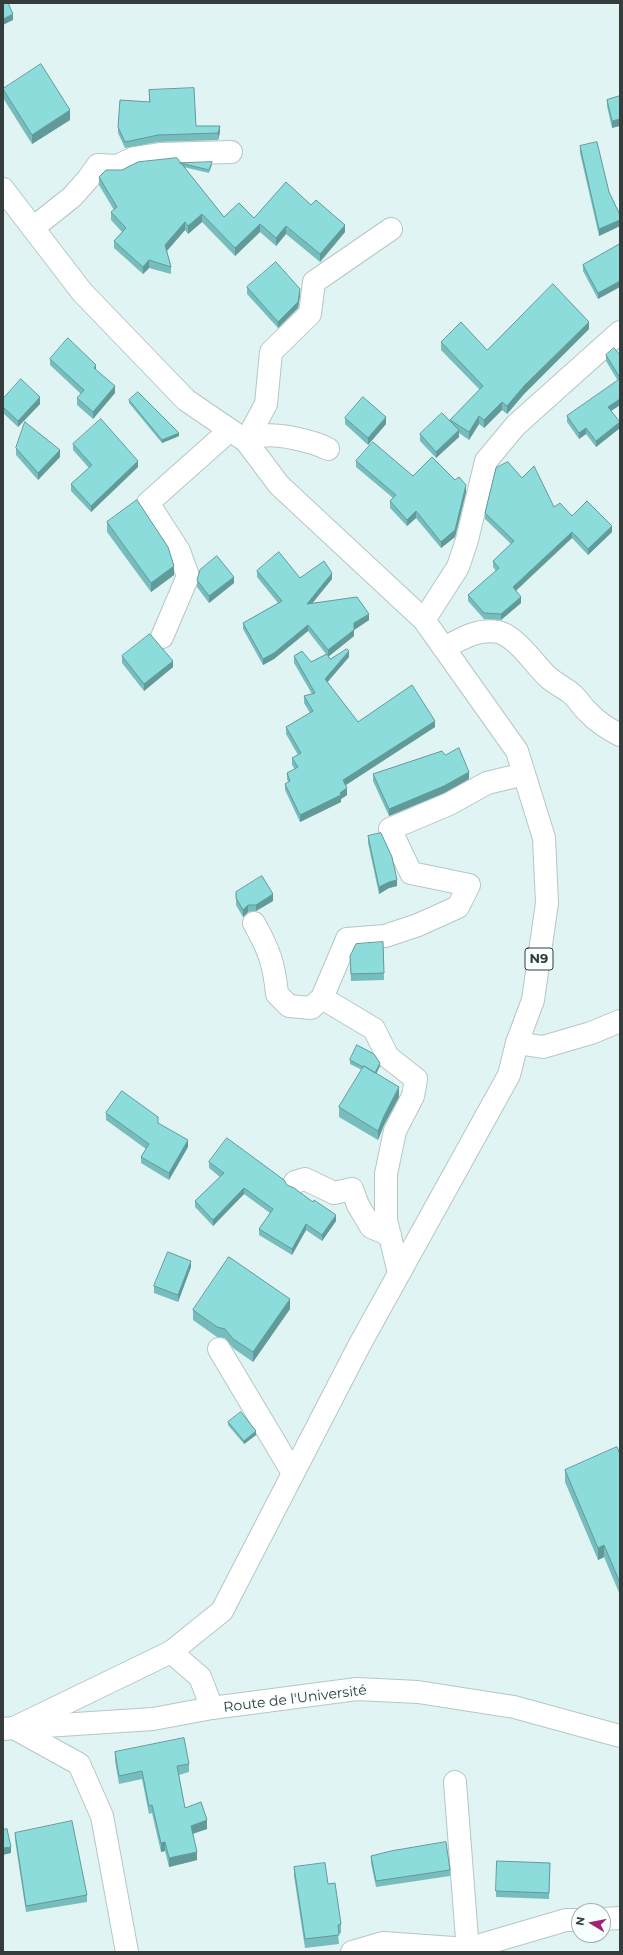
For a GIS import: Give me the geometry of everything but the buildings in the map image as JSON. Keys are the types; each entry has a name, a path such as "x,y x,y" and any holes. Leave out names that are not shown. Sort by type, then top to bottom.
{"main road":[{"path":"33,228 72,198 98,165 117,166 134,158 160,154 231,152"},
{"name":"N9","path":"5,197 33,228 82,292 186,400 238,435 280,485 424,620 517,751 544,838 547,903 533,1000 517,1044 509,1075 360,1344 222,1611 171,1652 8,1729"},
{"path":"162,636 188,576 179,551 148,503 238,435 266,404 271,352 310,314 314,282 391,229"},
{"path":"424,620 458,567 467,540 486,462 516,425 620,332"},
{"path":"238,435 277,436 318,444 328,449"},
{"path":"444,648 465,636 481,632 499,632 514,641 549,678 573,694 588,712 604,726 620,735"},
{"path":"254,923 268,947 275,970 277,994 289,1006 311,1008 322,998 347,939 385,936 418,925 458,907 468,885 411,873 390,829 449,804 487,783 524,774"},
{"path":"322,998 374,1029 388,1057 416,1079 413,1096 395,1131 386,1174 386,1220 399,1273"},
{"path":"517,1044 543,1047 591,1033 620,1021"},
{"path":"295,1182 305,1179 334,1193 352,1189 358,1205 371,1227 390,1235"},
{"path":"220,1348 293,1473"},
{"path":"171,1652 200,1677 212,1708"},
{"name":"Route de l'Université","path":"8,1729 153,1719 212,1708 357,1689 418,1692 514,1707 620,1736"},
{"path":"8,1729 80,1764 102,1816 127,1952"},
{"path":"455,1782 468,1951"},
{"path":"352,1952 384,1943 468,1951 566,1920 571,1920"}]}
